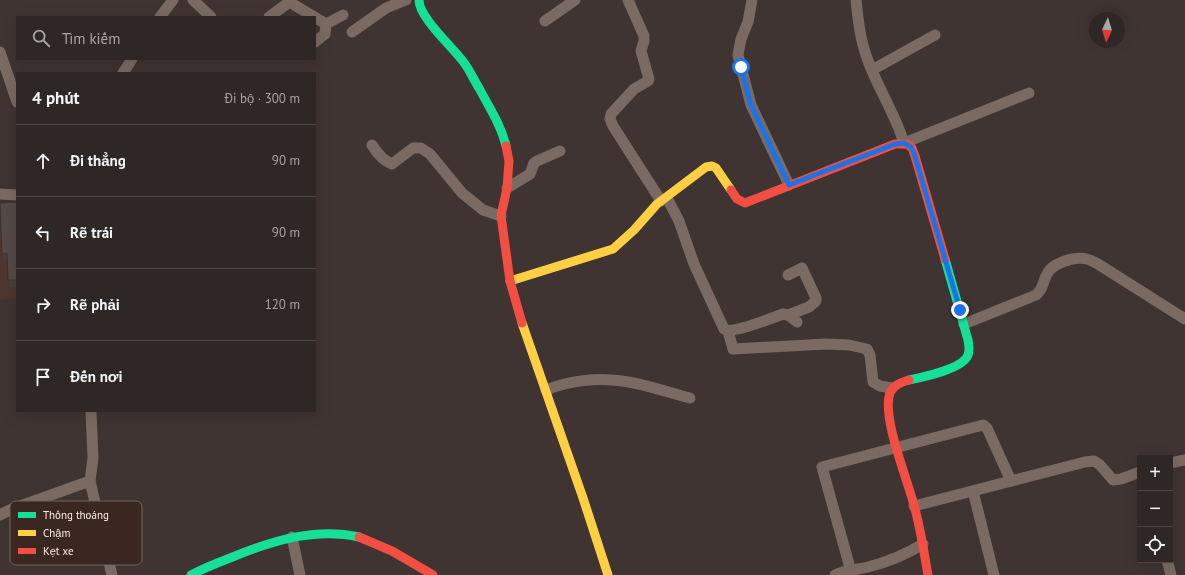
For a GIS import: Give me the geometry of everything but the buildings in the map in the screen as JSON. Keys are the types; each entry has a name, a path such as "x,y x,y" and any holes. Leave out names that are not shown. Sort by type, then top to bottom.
{"street":[{"path":"161,16 173,0"},
{"path":"193,0 210,16"},
{"path":"352,32 393,4 406,0"},
{"path":"419,0 419,5 424,14 465,64 494,114 504,137 509,161 507,188 501,216 510,281 520,319 546,390 608,575"},
{"path":"545,21 575,0"},
{"path":"628,0 644,36 641,51 649,79 634,89 611,114 610,119 613,126 679,221 694,264 722,326 728,331 733,349 849,344 866,349 870,355 873,382 880,386 892,388"},
{"path":"752,0 748,22 741,39 738,55 751,105 789,185"},
{"path":"856,0 859,28 867,58 899,125 904,143 911,147 914,153 964,324 970,351 966,359 958,366 899,383 892,388 889,395 890,418 896,447 914,506 923,544 928,575"},
{"path":"269,16 288,3 291,3 313,16"},
{"path":"326,24 343,15"},
{"path":"316,18 326,24"},
{"path":"316,41 325,34 326,24"},
{"path":"872,70 935,36"},
{"path":"0,52 16,99"},
{"path":"124,72 131,60"},
{"path":"510,281 614,249 664,200 710,165 717,168 737,199 743,202 752,200 895,144 904,143 1029,93"},
{"path":"372,145 378,154 392,164 413,148 424,149 430,154 462,193 483,210 501,216"},
{"path":"507,188 530,174 534,164 537,161 560,151"},
{"path":"0,194 16,195"},
{"path":"964,324 1036,295 1041,291 1046,276 1051,268 1064,261 1078,259 1087,259 1098,264 1185,319"},
{"path":"728,331 783,314 792,318 816,301 802,268 788,275"},
{"path":"546,390 581,382 620,380 690,398"},
{"path":"91,412 93,458 90,481 95,501"},
{"path":"851,572 822,467 983,425 987,428 1011,481"},
{"path":"1173,462 1185,460"},
{"path":"914,506 1085,462 1094,461 1100,465 1113,480 1137,473"},
{"path":"34,501 90,481"},
{"path":"973,491 994,575"},
{"path":"0,515 10,510"},
{"path":"191,575 252,549 311,534 348,535 365,540 391,551 428,573"},
{"path":"292,538 300,575"},
{"path":"835,575 885,562 906,554 923,544"},
{"path":"1168,563 1171,575"},
{"path":"110,565 112,575"}],"shaded area":[{"path":"0,206 16,207 16,298 0,300"}],"traffic: fast":[{"path":"419,0 421,7 431,24 460,57 469,70 498,123 506,146"},
{"path":"909,380 942,372 951,368 965,360 969,353 968,340 945,259"},
{"path":"191,575 261,546 293,537 326,534 343,534 359,537"}],"traffic: slow":[{"path":"510,281 613,249 634,230 657,204 706,167 712,166 716,168 731,190"},
{"path":"522,323 583,498 608,575"}],"traffic: jam":[{"path":"731,190 737,199 745,203 895,144 907,144 912,148 915,156 945,259"},
{"path":"506,146 509,161 507,188 501,216 510,281 522,323"},
{"path":"909,380 898,384 891,390 888,404 889,418 917,517 928,575"},
{"path":"359,537 392,551 433,575"}],"route":[{"path":"741,67 751,105 789,185 895,144 904,143 911,147 960,310"}]}
